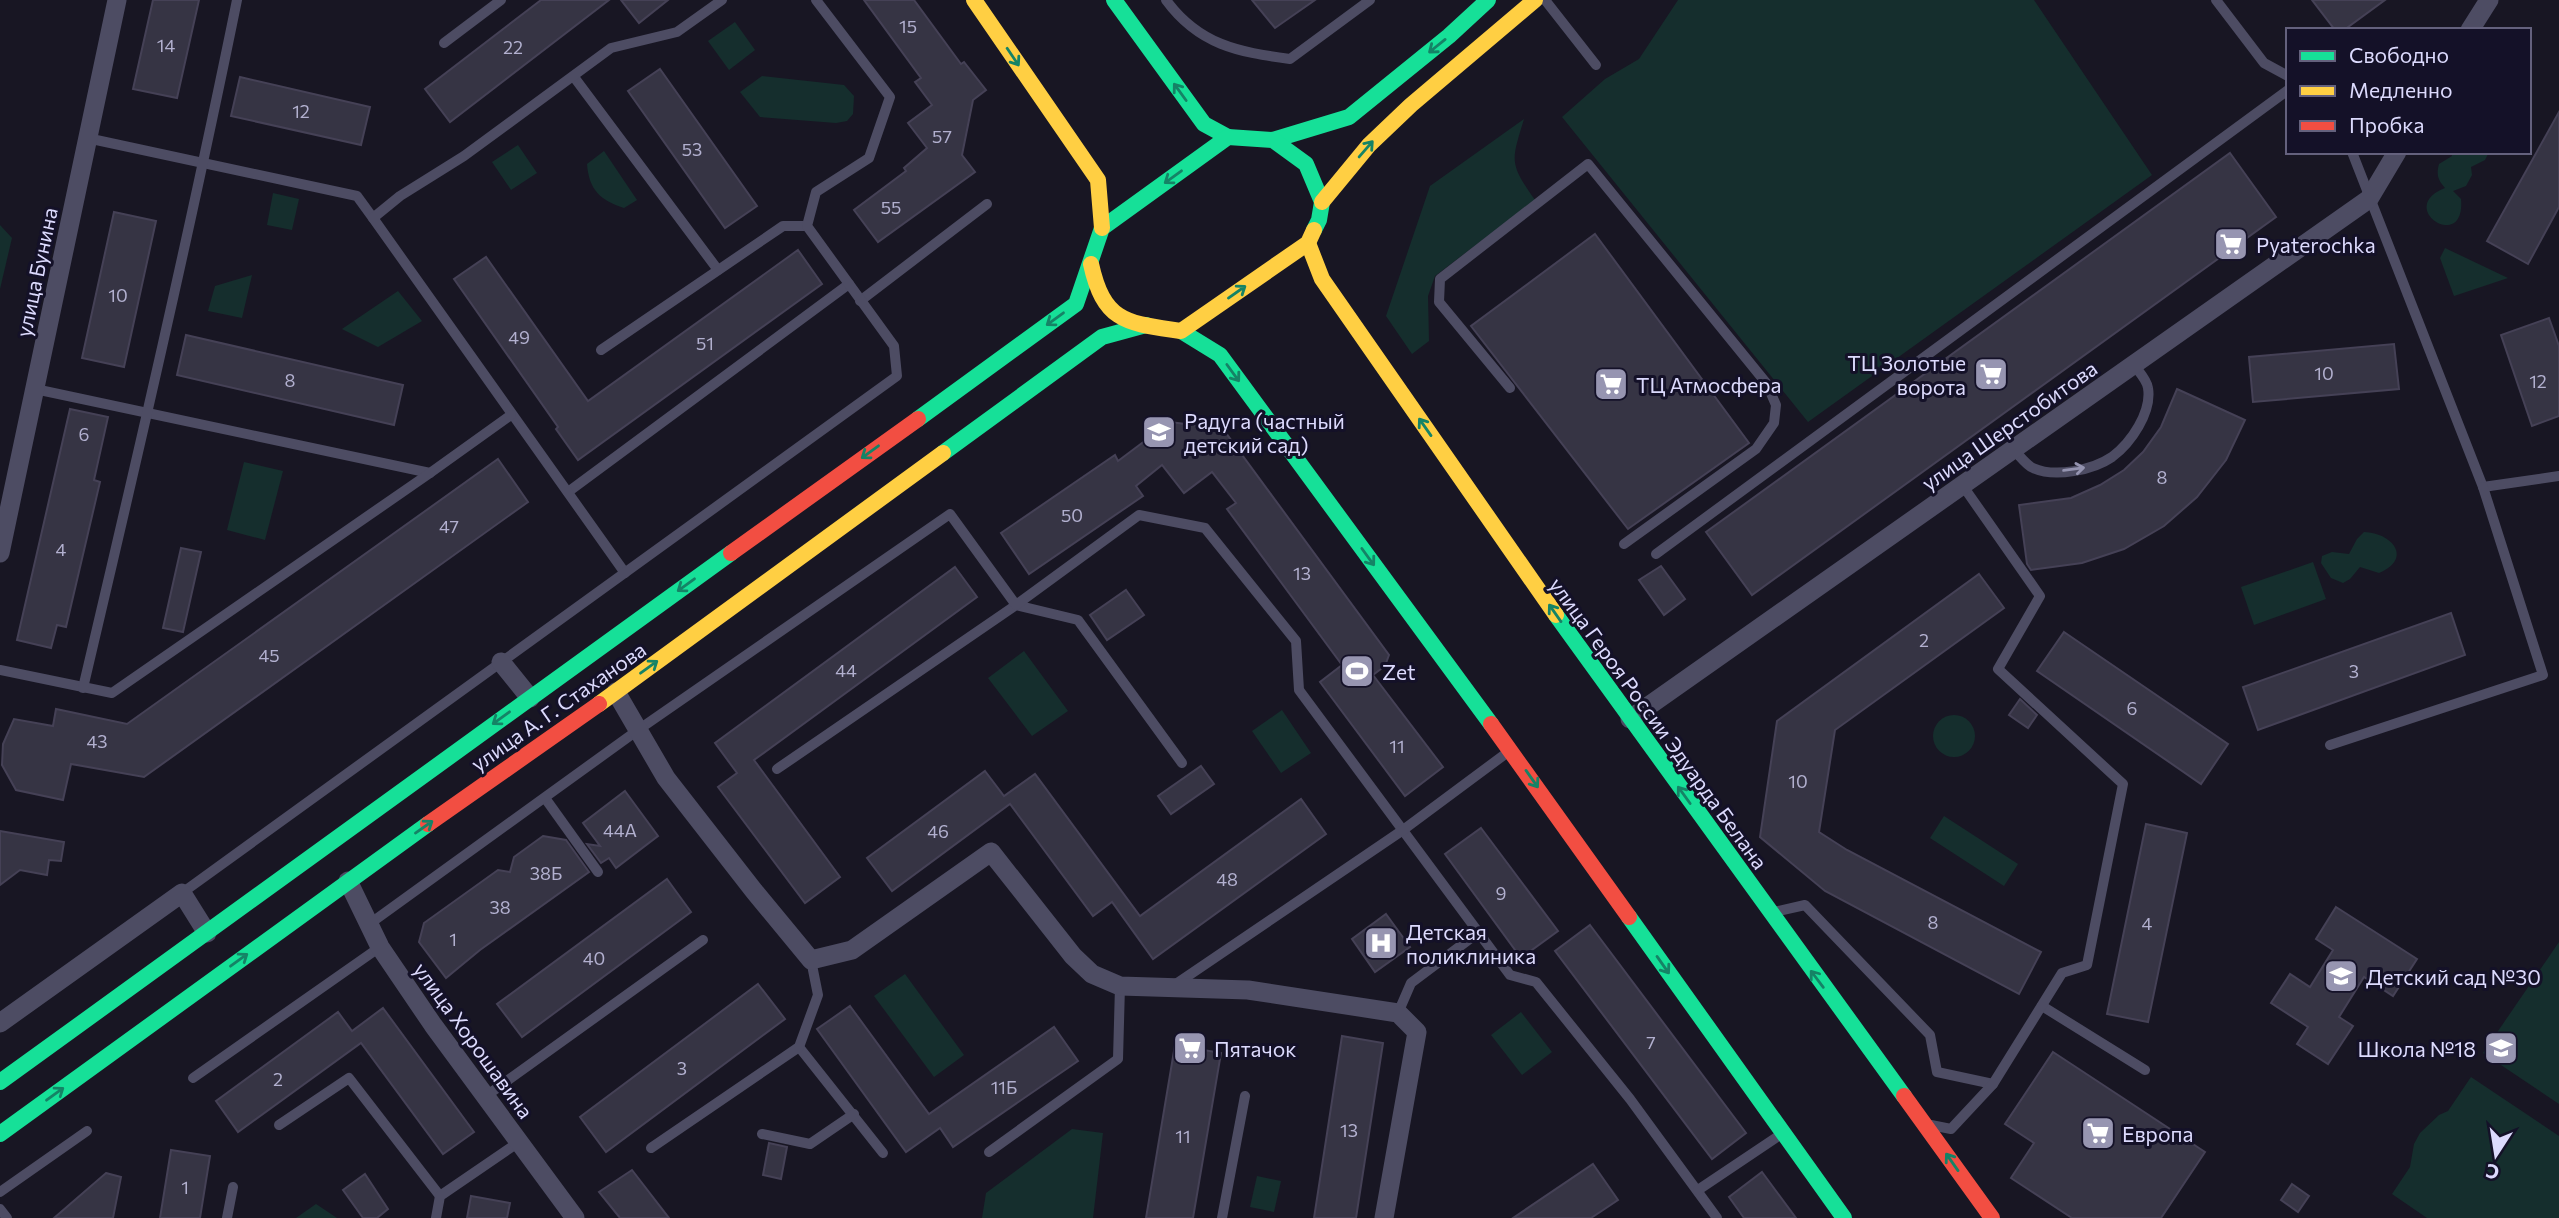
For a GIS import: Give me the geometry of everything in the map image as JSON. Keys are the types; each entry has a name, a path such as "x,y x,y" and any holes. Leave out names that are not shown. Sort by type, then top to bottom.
{"main road":[{"path":"974,0 1098,180 1102,228"},
{"path":"1114,0 1204,124 1228,137 1273,140 1349,117 1449,36 1488,0"},
{"path":"1322,202 1369,145 1411,105 1535,0"},
{"path":"1102,228 1228,137"},
{"path":"1181,331 1308,243 1320,220 1322,202 1306,164 1273,140"},
{"name":"улица А. Г. Стаханова","path":"0,1082 1076,303 1102,228"},
{"name":"улица Героя России Эдуарда Белана","path":"1308,243 1322,279 1630,719 1992,1218"},
{"path":"1091,264 1099,294 1116,315 1146,325 1181,331 1220,355 1511,751 1844,1218"},
{"name":"улица А. Г. Стаханова","path":"0,1134 348,880 616,692 1102,337 1146,325"}],"street":[{"name":"улица Бунина","path":"0,552 117,0"},
{"path":"2471,28 2489,0"},
{"name":"улица Шерстобитова","path":"1630,719 2369,199 2396,154"},
{"path":"501,662 530,698"},
{"path":"616,692 666,778 811,960 852,950 991,852 1073,956 1092,974 1120,986 1248,990 1398,1013 1417,1032 1384,1218"},
{"name":"улица Хорошавина","path":"348,880 380,947 433,1025 575,1218"},
{"path":"0,1023 182,893 207,933"}],"lane":[{"path":"83,688 148,414 237,0"},
{"path":"443,43 501,0"},
{"path":"373,218 400,196 464,156 611,48 677,32 722,0"},
{"path":"182,893 897,376 894,346 807,226 816,192 869,158 890,97 816,0"},
{"path":"1166,0 1197,33 1241,52 1290,59 1370,0"},
{"path":"1545,0 1596,65"},
{"path":"2216,0 2264,63 2286,75"},
{"path":"574,77 718,270"},
{"path":"1656,554 2286,91"},
{"path":"87,138 357,196 625,573"},
{"path":"2330,745 2543,675 2483,487 2353,154"},
{"path":"1510,388 1439,302 1440,279 1588,164 1767,384 1776,405 1774,423 1756,449 1624,544"},
{"path":"860,301 987,204"},
{"path":"601,350 783,226 807,226"},
{"path":"568,492 849,284"},
{"path":"2014,450 2031,468 2045,471 2093,466 2112,457 2134,435 2149,399 2148,384 2134,365"},
{"path":"34,389 430,473"},
{"path":"0,670 112,693 511,415"},
{"path":"2483,487 2559,476"},
{"path":"1925,1124 1951,1129 1993,1084 2063,973 2087,965 2123,784 1998,670 2040,596 1963,486"},
{"path":"369,925 638,730 950,514 1016,605 1078,620 1182,763"},
{"path":"777,769 1016,605 1139,515 1205,528 1296,641 1300,691 1510,975 1535,982 1630,1099 1717,1218"},
{"path":"1170,988 1403,830 1511,751"},
{"path":"545,798 598,872"},
{"path":"1769,913 1805,905 1930,1035 1937,1072 1993,1084"},
{"path":"1398,1013 1411,983 1479,932"},
{"path":"486,1096 703,940"},
{"path":"193,1078 380,947"},
{"path":"651,1148 799,1048 818,996 811,960"},
{"path":"989,1152 1118,1059 1120,986"},
{"path":"2042,1006 2145,1070"},
{"path":"799,1048 883,1153"},
{"path":"279,1125 349,1078 440,1196"},
{"path":"1222,1218 1245,1096"},
{"path":"762,1134 810,1144 853,1114"},
{"path":"0,1192 87,1131"},
{"path":"1698,1190 1783,1133"},
{"path":"436,1218 440,1196 519,1142"},
{"path":"227,1218 233,1186"},
{"path":"0,1209 6,1218"}],"green space":[{"path":"1678,0 2034,0 2152,175 1808,422 1562,117 1605,79 1639,59"},
{"path":"735,22 755,50 729,70 708,41"},
{"path":"762,76 844,85 854,96 853,114 847,121 836,123 760,117 740,92"},
{"path":"1524,119 1515,162 1520,178 1535,200 1435,276 1428,296 1429,341 1412,354 1386,316 1430,186"},
{"path":"518,145 537,173 511,190 492,162"},
{"path":"604,151 637,200 624,208 602,197 590,181 587,164"},
{"path":"2488,154 2485,160 2471,167 2472,175 2466,186 2453,191 2461,199 2460,215 2453,223 2445,225 2436,222 2429,215 2427,206 2431,196 2445,188 2438,177 2439,164 2452,156"},
{"path":"273,193 299,199 292,230 267,225"},
{"path":"0,225 12,238 0,289"},
{"path":"2445,248 2508,278 2454,296 2440,258"},
{"path":"252,275 242,318 208,311 215,286"},
{"path":"398,291 422,321 378,347 342,329"},
{"path":"244,462 283,471 265,540 227,530"},
{"path":"2364,532 2374,533 2390,542 2397,554 2395,561 2379,573 2360,567 2343,583 2331,578 2321,563 2322,556 2332,552 2349,554"},
{"path":"2313,562 2326,599 2254,625 2241,587"},
{"path":"1024,651 1068,711 1032,736 988,678"},
{"path":"1282,710 1311,753 1281,773 1252,731"},
{"path":"1954,715 1969,721 1975,736 1969,751 1954,757 1939,751 1933,736 1939,721"},
{"path":"1944,816 2018,864 2004,886 1930,838"},
{"path":"2559,942 2559,1104 2483,1053"},
{"path":"905,974 964,1055 934,1077 874,996"},
{"path":"1521,1012 1552,1052 1522,1075 1491,1035"},
{"path":"2471,1077 2559,1136 2559,1218 2427,1218 2392,1194 2410,1167 2414,1144 2420,1133 2439,1115 2448,1111"},
{"path":"1072,1129 1103,1133 1093,1218 982,1218 986,1193"},
{"path":"1257,1176 1281,1181 1274,1212 1250,1207"},
{"path":"316,1204 337,1218 296,1218"}],"building":[{"path":"153,0 199,0 177,98 133,89"},
{"path":"541,0 609,0 450,122 425,89"},
{"path":"621,0 668,0 639,23"},
{"path":"864,0 914,0 961,64 964,62 986,90 973,100 962,155 975,172 878,242 854,210 906,171 904,168 927,148 908,123 932,105 915,82 921,78"},
{"path":"1252,0 1315,0 1275,28"},
{"path":"2312,0 2385,0 2347,28 2333,28"},
{"path":"660,69 757,206 725,228 628,91"},
{"path":"240,77 370,107 361,145 231,116"},
{"path":"2559,112 2559,207 2528,264 2487,241"},
{"name":"ТЦ Золотые ворота","path":"2230,153 2276,217 1752,595 1706,532"},
{"path":"114,212 156,221 124,367 82,358"},
{"name":"ТЦ Атмосфера","path":"1595,234 1749,443 1628,529 1471,326"},
{"path":"798,250 822,284 578,460 556,429 558,427 454,279 486,257 588,401"},
{"path":"2549,318 2559,346 2559,416 2532,426 2501,335"},
{"path":"186,335 403,385 394,425 177,375"},
{"path":"2394,344 2399,389 2253,402 2249,357"},
{"path":"2177,389 2245,420 2226,460 2197,497 2164,526 2124,549 2082,563 2031,570 2027,564 2019,505 2071,498 2124,470 2143,452 2161,427"},
{"path":"70,409 108,417 94,480 100,482 66,627 57,625 51,648 17,640"},
{"path":"1170,422 1223,429 1389,655 1385,666 1373,675 1443,767 1405,796 1320,682 1342,665 1227,509 1236,503 1212,472 1184,493 1162,465 1136,486 1143,496 1029,574 1001,533 1115,455 1118,461"},
{"path":"498,459 528,502 144,777 71,764 63,800 16,790 2,765 3,744 14,719 53,726 56,709 127,724"},
{"path":"181,548 201,552 183,632 163,628"},
{"path":"1661,566 1685,599 1664,615 1639,580"},
{"path":"955,567 977,597 754,760 840,877 805,903 718,787 737,773 715,743"},
{"path":"1979,574 2004,608 1835,730 1819,832 1847,850 2041,952 2019,994 1825,891 1760,837 1777,721"},
{"path":"1126,590 1144,615 1107,640 1090,615"},
{"path":"2451,613 2465,655 2258,730 2243,687"},
{"path":"2064,632 2228,744 2201,784 2037,671"},
{"path":"2020,699 2037,715 2028,728 2009,715"},
{"path":"1201,766 1214,784 1171,814 1158,796"},
{"path":"985,771 1004,796 1035,774 1140,916 1301,799 1326,834 1153,959 1112,902 1093,916 1010,804 892,891 867,858"},
{"path":"625,791 658,836 616,868 609,858 601,863 587,844 600,846 583,823"},
{"path":"2146,824 2187,833 2148,1022 2107,1014"},
{"path":"1481,828 1558,931 1521,958 1445,854"},
{"path":"0,831 64,842 61,861 49,860 47,875 20,870 0,885"},
{"path":"543,836 566,840 589,872 480,950 446,978 419,942 424,923 498,870 510,872 514,857"},
{"path":"667,879 691,912 522,1037 497,1004"},
{"path":"2336,907 2417,959 2393,996 2364,977 2339,1017 2353,1026 2328,1064 2297,1044 2308,1027 2271,1003 2290,974 2310,987 2333,950 2316,939"},
{"name":"Детская поликлиника","path":"1386,914 1410,947 1375,972 1352,939"},
{"path":"1590,925 1746,1133 1712,1159 1555,951"},
{"path":"758,984 785,1019 606,1152 580,1117"},
{"path":"850,1006 929,1114 1054,1027 1078,1061 953,1147 940,1128 906,1152 817,1029"},
{"path":"383,1008 474,1132 443,1154 361,1043 238,1132 216,1101 338,1012 352,1031"},
{"path":"1342,1036 1383,1043 1356,1218 1314,1218"},
{"path":"1175,1045 1221,1053 1193,1218 1146,1218"},
{"name":"Европа","path":"2053,1052 2205,1152 2161,1218 2072,1218 2011,1178 2034,1143 2005,1124"},
{"path":"769,1143 787,1147 781,1179 763,1175"},
{"path":"171,1150 210,1156 200,1218 160,1218"},
{"path":"1593,1164 1618,1200 1591,1218 1513,1218"},
{"path":"632,1170 669,1218 620,1218 599,1192"},
{"path":"1762,1172 1796,1218 1744,1218 1729,1197"},
{"path":"106,1173 121,1177 113,1218 54,1218"},
{"path":"365,1174 388,1209 377,1218 363,1218 343,1190"},
{"path":"2292,1184 2309,1196 2298,1212 2281,1200"},
{"path":"471,1196 510,1203 507,1218 467,1218"}],"traffic: fast":[{"path":"1114,0 1204,124 1228,137"},
{"path":"1273,140 1349,117 1449,36 1488,0"},
{"path":"918,419 1076,304 1102,228 1228,137 1273,140 1306,164 1322,202 1314,230"},
{"path":"943,453 1102,337 1146,325"},
{"path":"1181,331 1220,355 1491,724"},
{"path":"0,1082 731,553"},
{"path":"1556,615 1904,1096"},
{"path":"0,1134 428,824"},
{"path":"1629,917 1844,1218"}],"traffic: slow":[{"path":"974,0 1098,180 1102,228"},
{"path":"1322,202 1369,145 1411,105 1535,0"},
{"path":"1091,264 1103,298 1121,317 1132,322 1181,331 1308,243 1314,230"},
{"path":"1308,243 1322,279 1556,615"},
{"path":"599,704 943,453"}],"traffic: jam":[{"path":"731,553 918,419"},
{"path":"428,824 599,704"},
{"path":"1491,724 1629,917"},
{"path":"1904,1096 1992,1218"}],"place":[{"name":"Pyaterochka","path":"2231,244"},
{"name":"ТЦ Золотые ворота","path":"1991,374"},
{"name":"ТЦ Атмосфера","path":"1611,384"},
{"name":"Радуга (частный детский сад)","path":"1159,432"},
{"name":"Zet","path":"1357,671"},
{"name":"Детская поликлиника","path":"1381,943"},
{"name":"Детский сад №30","path":"2341,976"},
{"name":"Пятачок","path":"1190,1048"},
{"name":"Школа №18","path":"2501,1048"},
{"name":"Европа","path":"2098,1133"}]}
